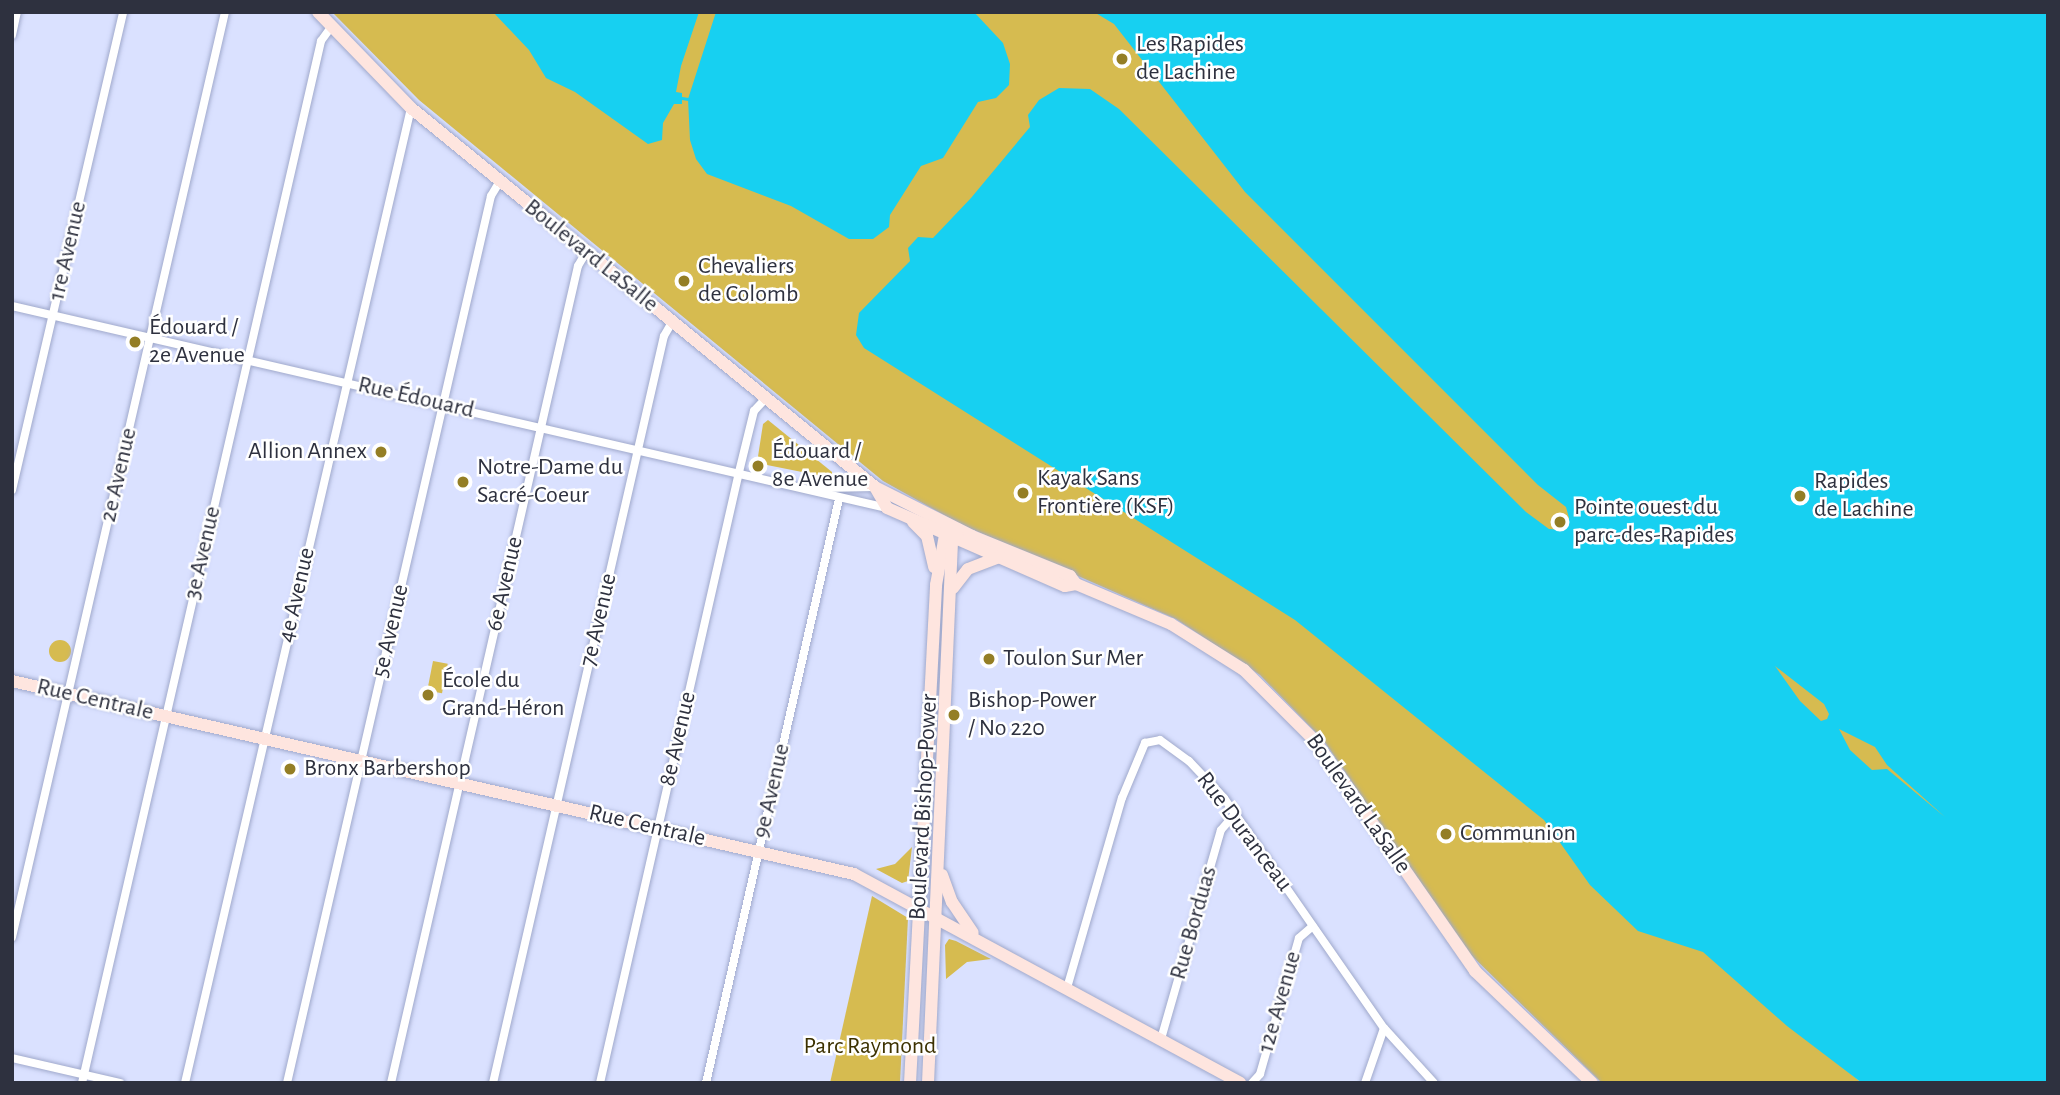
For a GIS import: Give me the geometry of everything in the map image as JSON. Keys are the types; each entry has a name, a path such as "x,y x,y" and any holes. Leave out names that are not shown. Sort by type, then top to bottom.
{"street":[{"path":"12,35 18,12"},
{"name":"1re Avenue","path":"12,490 123,12"},
{"name":"2e Avenue","path":"12,937 225,12"},
{"name":"Boulevard LaSalle","path":"318,12 411,108 875,487 997,558 1065,586 1076,584"},
{"name":"3e Avenue","path":"83,1079 321,41 331,27"},
{"name":"4e Avenue","path":"185,1083 411,108"},
{"name":"5e Avenue","path":"287,1083 492,193 500,181"},
{"name":"6e Avenue","path":"391,1083 578,266 586,252"},
{"name":"Rue Édouard","path":"12,306 739,472 820,488 875,487"},
{"name":"7e Avenue","path":"493,1083 664,337 672,322"},
{"name":"8e Avenue","path":"600,1083 739,472 754,411 765,399"},
{"name":"Boulevard LaSalle","path":"875,487 887,508 1070,576 1076,584 1186,631 1229,659 1277,698 1328,758 1475,971 1592,1083"},
{"name":"Rue Édouard","path":"820,488 839,499 887,508"},
{"name":"9e Avenue","path":"706,1083 839,499"},
{"path":"904,515 929,541 936,585"},
{"name":"Boulevard Bishop-Power","path":"910,1083 936,585 951,530"},
{"name":"Boulevard Bishop-Power","path":"928,1083 953,588 951,530"},
{"path":"953,588 968,569 997,558"},
{"name":"Rue Centrale","path":"12,681 854,874 936,915 1241,1083"},
{"name":"Rue Duranceau","path":"1067,988 1122,797 1145,743 1160,740 1178,752 1236,813 1384,1028 1434,1083"},
{"name":"Rue Borduas","path":"1161,1039 1221,830 1236,813"},
{"path":"939,861 952,902 980,940"},
{"name":"12e Avenue","path":"1252,1083 1259,1074 1298,942 1313,926"},
{"path":"1365,1083 1384,1028"},
{"path":"12,1058 83,1079 120,1083"}],"green space":[{"name":"Rapides de Lachine","path":"332,12 2048,12 2048,982 1754,995 1862,1083 1602,1083 1468,952 1324,741 1260,675 1176,619 960,524 883,481 419,100"},
{"path":"768,420 832,472 832,478 757,463 763,424"},
{"path":"60,640 68,643 71,651 68,659 60,662 52,659 49,651 52,643"},
{"path":"433,661 448,664 442,693 427,690"},
{"path":"912,847 908,881 902,883 876,869 895,864"},
{"name":"Parc Raymond","path":"872,896 908,918 900,1083 830,1083"},
{"path":"949,939 991,959 967,962 946,979 945,945"}],"water":[{"path":"493,12 699,12 681,66 676,92 682,93 682,104 674,104 663,123 662,140 648,144 575,92 546,78 529,50"},
{"path":"716,12 974,12 1003,43 1010,64 1009,85 996,98 978,102 943,158 921,166 890,215 889,227 873,239 849,239 791,206 707,174 696,159 690,140 688,99"},
{"name":"Rapides de Lachine","path":"1094,12 2048,12 2048,1083 1862,1083 1787,1026 1703,952 1638,931 1590,885 1544,820 1295,620 864,348 856,335 859,313 910,261 908,248 918,237 933,238 971,198 1030,127 1028,115 1039,100 1059,88 1090,89 1119,109 1526,512 1549,529 1563,530 1569,518 1566,507 1538,485 1245,192 1114,24","holes":["1775,666 1824,704 1829,714 1827,719 1821,721 1800,701","1839,729 1875,747 1887,765 1945,817 1887,769 1872,770 1850,750"]}],"waterway":[{"path":"682,98 688,99"}],"place":[{"name":"Les Rapides de Lachine","path":"1122,59"},
{"name":"Chevaliers de Colomb","path":"684,281"},
{"name":"Édouard / 2e Avenue","path":"135,342"},
{"name":"Allion Annex","path":"381,452"},
{"name":"Édouard / 8e Avenue","path":"758,466"},
{"name":"Notre-Dame du Sacré-Coeur","path":"463,482"},
{"name":"Kayak Sans Frontière (KSF)","path":"1023,493"},
{"name":"Rapides de Lachine","path":"1800,496"},
{"name":"Pointe ouest du parc-des-Rapides","path":"1560,522"},
{"name":"Toulon Sur Mer","path":"989,659"},
{"name":"École du Grand-Héron","path":"428,695"},
{"name":"Bishop-Power / No 220","path":"954,715"},
{"name":"Bronx Barbershop","path":"290,769"},
{"name":"Communion","path":"1446,834"}]}
